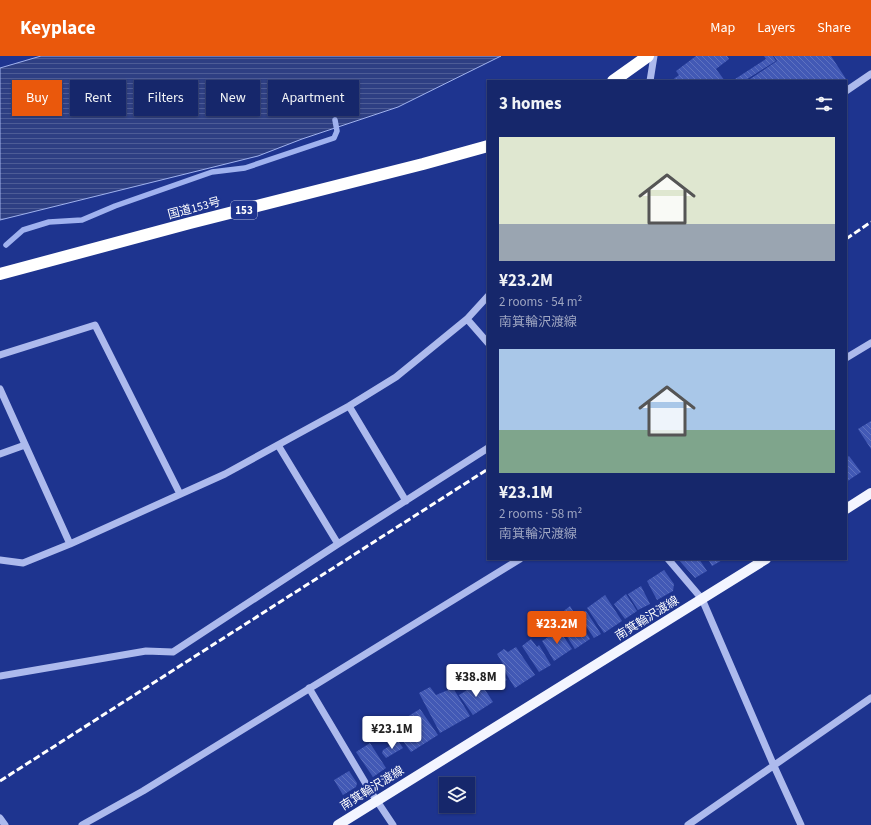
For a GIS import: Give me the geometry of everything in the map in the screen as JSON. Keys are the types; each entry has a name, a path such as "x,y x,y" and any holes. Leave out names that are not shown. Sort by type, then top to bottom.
{"highway":[{"path":"615,80 648,56"},
{"name":"国道153号","path":"0,274 487,146"}],"main road":[{"path":"847,508 871,493"},
{"name":"南箕輪沢渡線","path":"338,825 764,560"}],"street":[{"path":"650,80 654,56"},
{"path":"847,89 871,74"},
{"path":"0,560 23,563 70,544 225,474 349,406 396,377 467,319 487,297"},
{"path":"467,319 487,342"},
{"path":"0,355 95,325 180,494"},
{"path":"847,357 871,343"},
{"path":"0,389 70,544"},
{"path":"349,406 406,501"},
{"path":"0,454 25,445"},
{"path":"278,445 338,544"},
{"path":"0,676 146,651 173,652 487,449"},
{"path":"82,825 143,791 518,560"},
{"path":"669,560 702,600 801,825"},
{"path":"309,688 376,800 393,825"},
{"path":"688,825 871,698"},
{"path":"0,818 5,825"}],"water":[{"path":"41,56 501,56 398,107 302,139 258,156 0,220 0,68"}],"building":[{"path":"696,56 727,56 729,59 716,69 724,80 672,80 679,75 676,71"},
{"path":"764,56 773,56 776,61 746,80 734,80 766,59"},
{"path":"774,56 831,56 846,79 748,80 777,61"},
{"path":"871,421 871,449 858,429"},
{"path":"849,456 861,472 847,481 847,457"},
{"path":"679,560 700,560 707,571 695,578"},
{"path":"709,560 722,560 712,566"},
{"path":"664,570 674,584 673,591 657,600 647,581"},
{"path":"641,586 650,604 638,610 628,594"},
{"path":"626,594 637,611 625,619 614,604"},
{"path":"605,595 622,621 604,633 587,608"},
{"path":"570,606 590,639 575,649 555,618"},
{"path":"586,611 601,634 594,638 579,616"},
{"path":"559,630 572,649 554,661 542,641"},
{"path":"531,639 537,647 539,645 551,665 539,672 522,646"},
{"path":"516,647 535,675 515,688 503,669 505,667 497,654 504,649 508,652"},
{"path":"499,669 507,680 489,689 483,679"},
{"path":"480,682 493,702 473,715 459,695"},
{"path":"430,687 436,695 453,688 470,716 440,733 419,693"},
{"path":"420,709 438,735 411,752 392,726"},
{"path":"398,741 403,748 386,758 382,753 383,750"},
{"path":"370,743 386,768 373,777 356,752"},
{"path":"349,771 357,783 356,787 343,795 334,780"}],"waterway":[{"path":"6,245 23,230 49,222 82,220 115,206 212,172 245,168 334,138 337,131 335,120"}],"railway":[{"path":"847,238 871,222"},
{"path":"0,781 487,470"}]}
